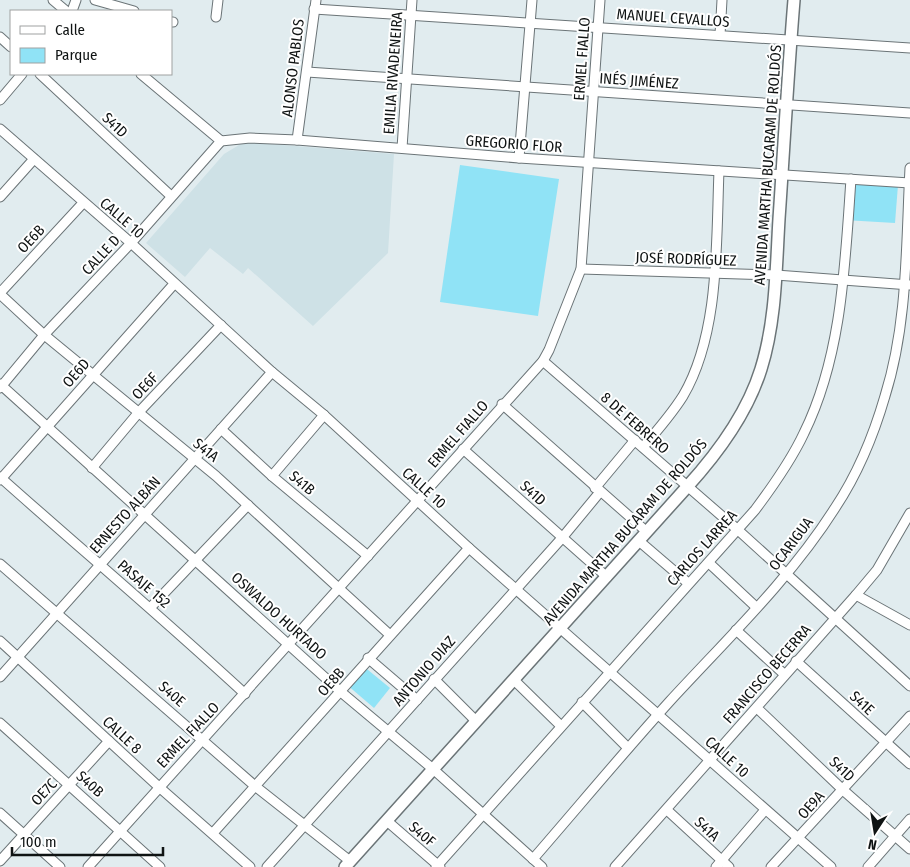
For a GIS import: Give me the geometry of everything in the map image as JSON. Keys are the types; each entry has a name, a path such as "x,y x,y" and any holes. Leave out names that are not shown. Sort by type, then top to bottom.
{"street":[{"path":"53,0 65,10"},
{"path":"95,0 130,10"},
{"path":"216,17 218,0"},
{"name":"EMILIA RIVADENEIRA","path":"402,148 412,0"},
{"path":"519,158 532,0"},
{"name":"ERMEL FIALLO","path":"88,867 159,787 246,694 502,404 543,361 556,335 582,269 592,91 600,0"},
{"path":"720,35 722,0"},
{"name":"AVENIDA MARTHA BUCARAM DE ROLDÓS","path":"347,864 476,721 515,681 687,488 718,450 752,391 770,333 776,275 794,0"},
{"name":"MANUEL CEVALLOS","path":"315,4 410,15 910,48"},
{"name":"ALONSO PABLOS","path":"297,140 315,4"},
{"path":"0,37 10,46"},
{"name":"INÉS JIMÉNEZ","path":"307,72 910,112"},
{"path":"0,100 21,75"},
{"name":"S41D","path":"41,75 171,196"},
{"path":"142,75 222,141"},
{"name":"CALLE 10","path":"0,129 131,243 272,372 324,415 516,590 611,671 658,715 831,867"},
{"name":"GREGORIO FLOR","path":"222,141 250,138 297,140 588,163 910,183"},
{"name":"CALLE D","path":"0,386 44,335 131,243 222,141"},
{"path":"0,197 34,159"},
{"name":"OCARIGUA","path":"534,859 628,748 786,575 836,508 856,470 875,425 894,362 907,285 910,168"},
{"path":"643,447 666,420 683,395 695,370 704,340 714,273 719,171"},
{"name":"CARLOS LARREA","path":"438,866 688,583 709,563 774,486 805,433 821,393 831,351 843,280 851,179"},
{"name":"OE6B","path":"0,292 83,203"},
{"name":"JOSÉ RODRÍGUEZ","path":"582,269 776,275 907,285"},
{"name":"OE6D","path":"1,478 174,284"},
{"name":"S41A","path":"0,292 44,335 248,504 390,635"},
{"name":"OE6F","path":"92,468 139,412 221,325"},
{"name":"8 DE FEBRERO","path":"543,361 643,447 687,488 738,530 910,686"},
{"name":"ERNESTO ALBÁN","path":"0,677 272,372"},
{"name":"OSWALDO HURTADO","path":"0,386 145,513 341,692 485,814 542,867"},
{"path":"502,404 647,532"},
{"path":"272,476 324,415"},
{"name":"S41B","path":"221,429 272,476 368,556"},
{"name":"ANTONIO DIAZ","path":"266,867 562,538 635,440"},
{"name":"S41D","path":"463,449 606,577"},
{"name":"PASAJE 152","path":"1,478 100,563 133,594 151,607 246,694"},
{"path":"151,607 248,504"},
{"name":"FRANCISCO BECERRA","path":"615,867 757,708 834,617 856,596 906,531 910,513"},
{"path":"639,541 688,583"},
{"name":"OE8B","path":"213,833 341,692 368,658 469,548"},
{"path":"709,563 756,607"},
{"name":"S40E","path":"0,564 347,864"},
{"path":"856,596 910,625"},
{"path":"736,630 784,674"},
{"name":"CALLE 8","path":"0,641 159,787 250,867"},
{"path":"368,658 417,700"},
{"name":"S41E","path":"796,661 910,764"},
{"path":"434,679 476,721"},
{"path":"515,681 561,726"},
{"path":"582,702 628,748"},
{"name":"S41D","path":"757,708 843,790 910,849"},
{"name":"OE9A","path":"771,867 910,716"},
{"name":"S40B","path":"0,723 160,867"},
{"name":"OE7C","path":"0,861 109,741"},
{"name":"S41A","path":"667,810 723,865"},
{"path":"723,865 765,810"},
{"path":"0,813 60,867"},
{"path":"868,867 910,819"},
{"name":"S40F","path":"387,821 438,866"}],"shaded area":[{"path":"244,142 394,154 388,253 313,326 248,268 243,274 210,248 185,277 146,243 224,154"}],"green space":[{"path":"460,165 559,179 538,316 440,302"},
{"path":"847,182 898,185 895,223 844,220"},
{"path":"362,665 390,688 374,708 346,684"}]}
